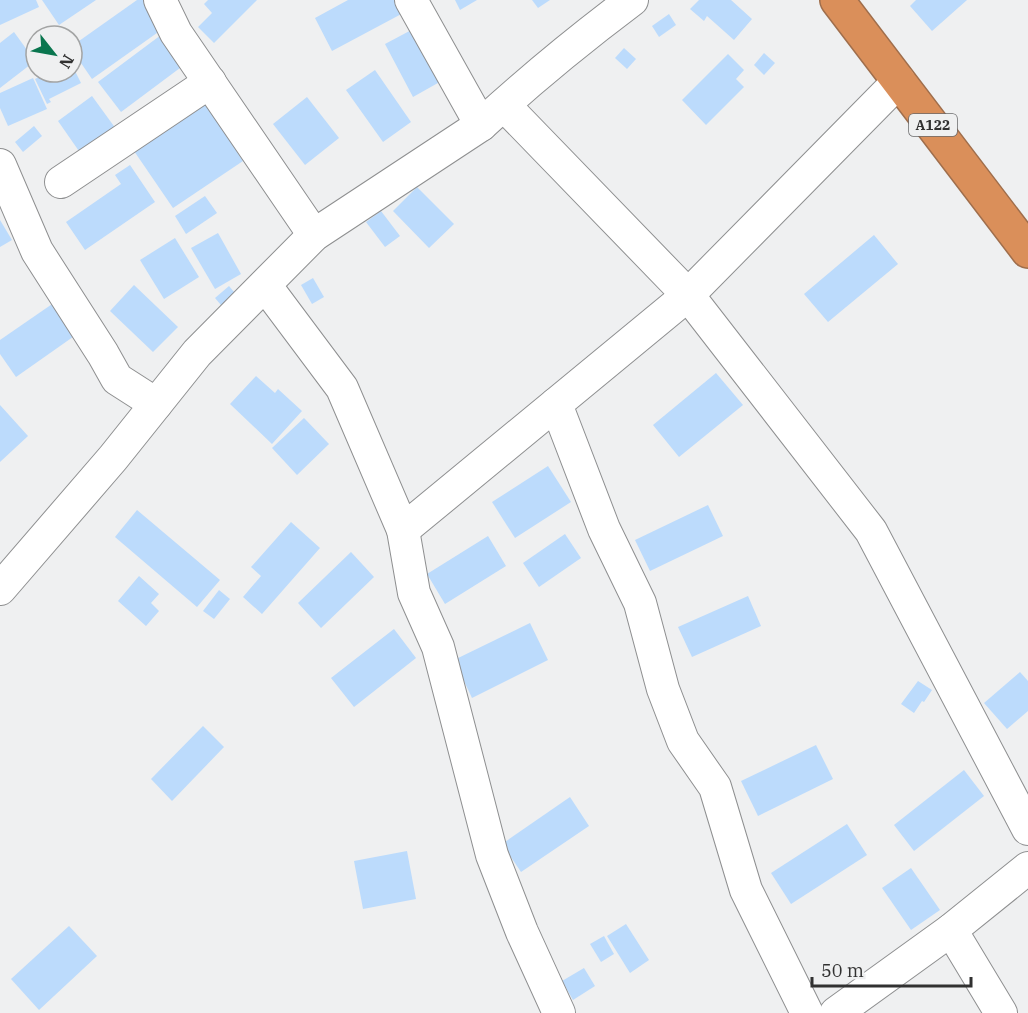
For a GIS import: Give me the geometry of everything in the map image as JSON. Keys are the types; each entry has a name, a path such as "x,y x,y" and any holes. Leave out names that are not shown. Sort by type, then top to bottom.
{"highway":[{"name":"A122","path":"837,0 1028,250"}],"street":[{"path":"160,0 176,33 314,235"},
{"path":"411,0 481,125"},
{"path":"0,589 113,458 197,353 314,235 481,125 632,0"},
{"path":"403,530 688,295 899,81"},
{"path":"61,182 210,82"},
{"path":"504,105 688,295 872,531 1028,829"},
{"path":"0,165 37,251 117,379 156,404"},
{"path":"265,285 342,388 403,530 414,593 438,647 492,855 522,932 559,1013"},
{"path":"556,404 604,530 640,603 663,689 683,741 715,787 746,890 807,1013"},
{"path":"836,1013 951,930 1028,868"},
{"path":"951,930 1001,1013"}],"building":[{"path":"0,0 36,0 39,7 0,25"},
{"path":"42,0 96,0 60,24"},
{"path":"137,0 144,0 164,28 92,79 84,67 84,38"},
{"path":"208,0 257,0 214,43 198,27 212,13 204,4"},
{"path":"348,0 401,0 407,11 332,51 315,18"},
{"path":"455,0 477,0 460,10"},
{"path":"532,0 550,0 538,8"},
{"path":"699,0 731,0 752,19 734,40 707,16 704,21 690,9"},
{"path":"916,0 967,0 932,31 910,6"},
{"path":"669,14 676,25 659,37 652,26"},
{"path":"417,27 445,79 413,97 385,44"},
{"path":"14,32 24,46 24,69 0,88 0,43"},
{"path":"161,35 184,65 121,112 98,82"},
{"path":"624,48 636,59 627,69 615,58"},
{"path":"764,53 775,63 764,75 754,65"},
{"path":"728,54 744,70 736,79 744,87 706,125 682,100"},
{"path":"375,70 411,122 383,142 346,90"},
{"path":"24,82 24,84 36,84 47,109 8,126 0,108 0,93"},
{"path":"37,84 79,84 49,99 51,102 47,104"},
{"path":"92,96 116,129 81,154 58,121"},
{"path":"307,97 339,138 305,165 273,124"},
{"path":"203,100 243,161 173,208 132,148"},
{"path":"34,126 42,136 23,152 15,142"},
{"path":"130,165 155,202 85,250 66,222 121,184 115,175"},
{"path":"417,187 454,224 429,248 393,211"},
{"path":"205,196 217,213 186,234 175,216"},
{"path":"381,211 400,236 385,247 366,222"},
{"path":"0,220 12,240 0,247"},
{"path":"218,233 241,274 215,289 191,248"},
{"path":"874,235 898,264 828,322 804,294"},
{"path":"175,238 199,277 164,299 140,260"},
{"path":"313,278 324,297 312,304 301,285"},
{"path":"134,285 178,327 153,352 110,311"},
{"path":"229,286 240,299 226,311 215,298"},
{"path":"58,300 80,332 16,377 0,354 0,340"},
{"path":"716,373 743,405 679,457 653,425"},
{"path":"256,376 275,393 278,389 302,411 272,444 230,404"},
{"path":"0,405 28,436 0,462"},
{"path":"304,418 329,444 297,475 272,448"},
{"path":"548,466 571,502 515,538 492,502"},
{"path":"708,505 723,536 650,571 635,540"},
{"path":"137,510 220,580 197,607 115,537"},
{"path":"291,522 320,548 262,614 243,597 261,576 251,567"},
{"path":"565,534 581,558 539,587 523,563"},
{"path":"488,536 506,566 445,604 427,574"},
{"path":"351,552 374,577 321,628 298,603"},
{"path":"139,576 159,594 151,603 159,611 146,626 118,601"},
{"path":"219,590 230,599 214,619 203,611"},
{"path":"748,596 761,626 692,657 678,627"},
{"path":"530,623 548,660 472,698 454,660"},
{"path":"394,629 416,658 354,707 331,678"},
{"path":"1020,672 1028,681 1028,711 1007,729 984,703"},
{"path":"918,681 932,690 914,713 901,704"},
{"path":"203,726 224,747 172,801 151,779"},
{"path":"816,745 833,779 758,816 741,781"},
{"path":"964,770 984,796 914,851 894,825"},
{"path":"570,797 589,826 521,872 502,844"},
{"path":"847,824 867,855 791,904 771,873"},
{"path":"407,851 416,899 363,909 354,861"},
{"path":"911,868 940,910 911,930 882,888"},
{"path":"626,924 649,960 630,973 607,936"},
{"path":"69,926 97,956 39,1010 11,979"},
{"path":"604,936 614,954 601,962 590,944"},
{"path":"584,968 595,986 573,1000 562,981"}]}
